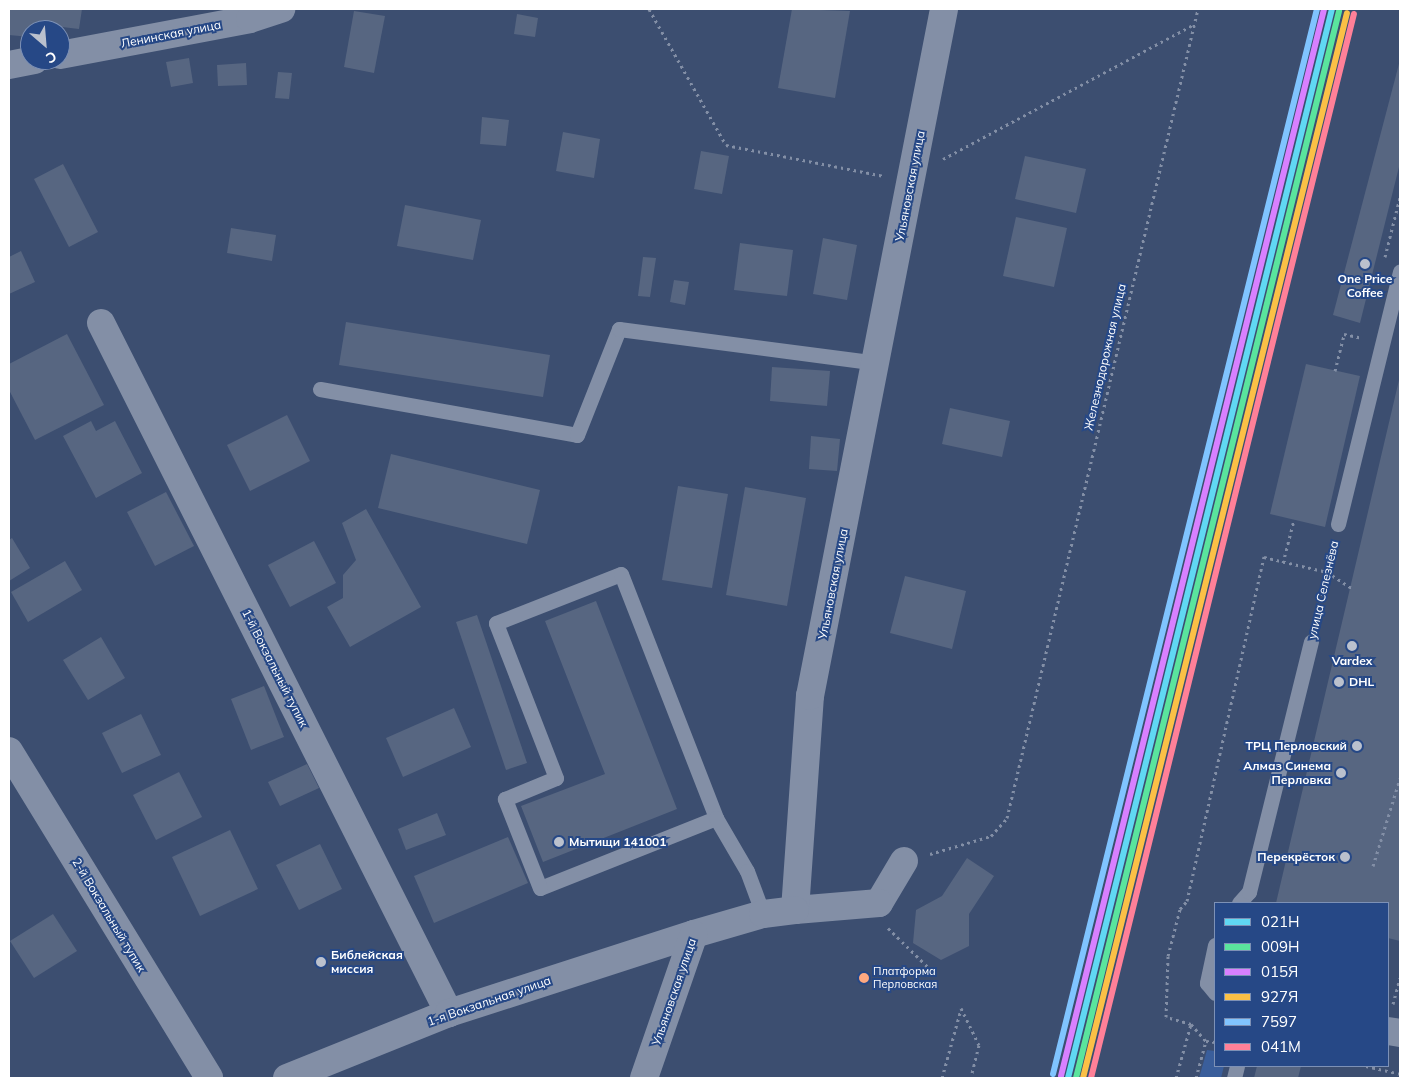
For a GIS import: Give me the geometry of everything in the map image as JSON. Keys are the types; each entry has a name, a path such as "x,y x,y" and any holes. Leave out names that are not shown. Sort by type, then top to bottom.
{"street":[{"name":"Ленинская улица","path":"70,53 250,19 281,9"},
{"name":"Ульяновская улица","path":"644,1078 694,934 763,914 795,910 810,696 944,9"},
{"name":"1-й Вокзальный тупик","path":"101,323 448,1013"},
{"name":"2-й Вокзальный тупик","path":"9,751 209,1078"},
{"path":"795,910 879,904 904,861"},
{"name":"1-я Вокзальная улица","path":"287,1078 448,1013 694,934"}],"lane":[{"name":"улица Селезнёва","path":"1338,524 1400,272"},
{"path":"320,389 577,435 619,329 876,363"},
{"path":"716,818 540,888 505,799 556,778 496,623 621,574 716,818 747,871 763,914"},
{"name":"улица Селезнёва","path":"1240,902 1249,892 1310,642"},
{"path":"1214,950 1207,983 1214,992"}],"path":[{"name":"Железнодорожная улица","path":"904,861 980,841 998,830 1006,818 1030,709 1198,9"},
{"path":"1335,371 1340,348"},
{"path":"1283,562 1294,520"},
{"name":"улица Селезнёва","path":"1310,642 1338,524"},
{"path":"1214,1042 1206,1041 1191,1024 1166,1017 1168,956 1180,909 1187,901 1264,557 1326,572 1353,589"},
{"path":"1373,866 1400,778"},
{"path":"879,904 892,934 928,968"},
{"path":"1393,1026 1400,978"},
{"path":"942,1078 961,1008 979,1045 971,1078"},
{"path":"1176,1078 1191,1024"},
{"path":"1196,1078 1206,1041"},
{"path":"1370,1067 1400,1074"}],"shaded area":[{"path":"1207,1050 1214,1051 1214,1067 1224,1067 1221,1078 1199,1078"}],"building":[{"path":"9,9 82,9 79,29 70,28 70,20 20,20 20,36 9,35"},
{"path":"792,9 850,11 835,98 778,88"},
{"path":"354,11 385,16 374,73 344,67"},
{"path":"517,14 538,18 535,37 514,34"},
{"path":"189,58 193,83 171,87 166,62"},
{"path":"1400,60 1400,163 1360,323 1333,315"},
{"path":"246,63 247,85 218,86 217,65"},
{"path":"278,72 292,73 289,99 275,98"},
{"path":"482,117 509,120 506,146 480,144"},
{"path":"563,132 600,139 594,178 556,171"},
{"path":"701,151 729,156 722,194 694,189"},
{"path":"1025,156 1086,169 1076,213 1015,199"},
{"path":"63,164 98,232 69,247 34,179"},
{"path":"405,205 481,220 473,260 397,246"},
{"path":"1016,217 1067,228 1054,287 1003,276"},
{"path":"231,228 276,235 272,261 227,253"},
{"path":"823,238 857,245 847,300 813,294"},
{"path":"740,243 793,250 787,296 734,290"},
{"path":"21,251 35,282 9,294 9,257"},
{"path":"643,257 656,258 650,297 638,296"},
{"path":"674,280 689,282 685,305 670,302"},
{"path":"346,322 550,355 543,397 339,365"},
{"path":"67,334 104,405 35,440 9,390 9,364"},
{"path":"1306,364 1360,376 1325,527 1270,514"},
{"path":"772,367 830,371 827,406 770,401"},
{"name":"ТРЦ Перловский","path":"1400,380 1400,941 1389,938 1389,902 1276,902"},
{"path":"950,408 1010,421 1002,457 942,444"},
{"path":"287,415 310,461 250,491 227,445"},
{"path":"91,421 96,431 115,421 142,473 96,498 63,436"},
{"path":"811,436 840,439 837,471 809,469"},
{"path":"391,454 540,490 527,544 378,508"},
{"path":"678,486 728,494 712,588 662,580"},
{"path":"745,487 806,498 787,606 726,595"},
{"path":"166,492 194,546 155,566 127,512"},
{"path":"366,509 421,607 350,647 327,607 343,598 343,575 356,560 342,523"},
{"path":"12,538 30,568 9,581 9,540"},
{"path":"314,541 336,583 290,607 268,565"},
{"path":"65,561 82,590 28,622 11,592"},
{"path":"905,576 966,591 952,649 890,633"},
{"path":"596,601 677,809 543,862 521,806 605,774 545,621"},
{"path":"477,615 527,763 506,770 456,622"},
{"path":"101,637 125,678 88,700 63,660"},
{"path":"264,686 284,737 251,750 231,699"},
{"path":"454,708 471,747 403,777 386,738"},
{"path":"141,714 161,755 122,773 102,733"},
{"path":"307,764 319,788 280,806 268,782"},
{"path":"179,772 202,817 156,840 133,795"},
{"path":"437,813 446,835 406,850 398,829"},
{"path":"230,830 258,889 200,916 172,857"},
{"path":"508,837 528,883 434,923 414,876"},
{"path":"320,844 342,889 299,910 276,865"},
{"path":"967,858 994,876 969,914 969,946 941,960 913,943 916,910 942,896"},
{"path":"53,914 77,951 34,978 10,941"},
{"path":"1257,1067 1301,1067 1298,1078 1254,1078"}],"transit line":[{"name":"7597","path":"1053,1074 1317,9"},
{"name":"015Я","path":"1061,1076 1324,9"},
{"name":"021Н","path":"1068,1078 1332,9"},
{"name":"009Н","path":"1076,1078 1339,11"},
{"name":"927Я","path":"1083,1078 1347,13"},
{"name":"041М","path":"1091,1078 1354,14"}],"place":[{"name":"One Price Coffee","path":"1365,264"},
{"name":"Vardex","path":"1352,646"},
{"name":"DHL","path":"1339,682"},
{"name":"ТРЦ Перловский","path":"1357,746"},
{"name":"Алмаз Синема Перловка","path":"1341,773"},
{"name":"Мытищи 141001","path":"559,842"},
{"name":"Перекрёсток","path":"1345,857"},
{"name":"Библейская миссия","path":"321,962"},
{"name":"Платформа Перловская","path":"864,978"}]}
